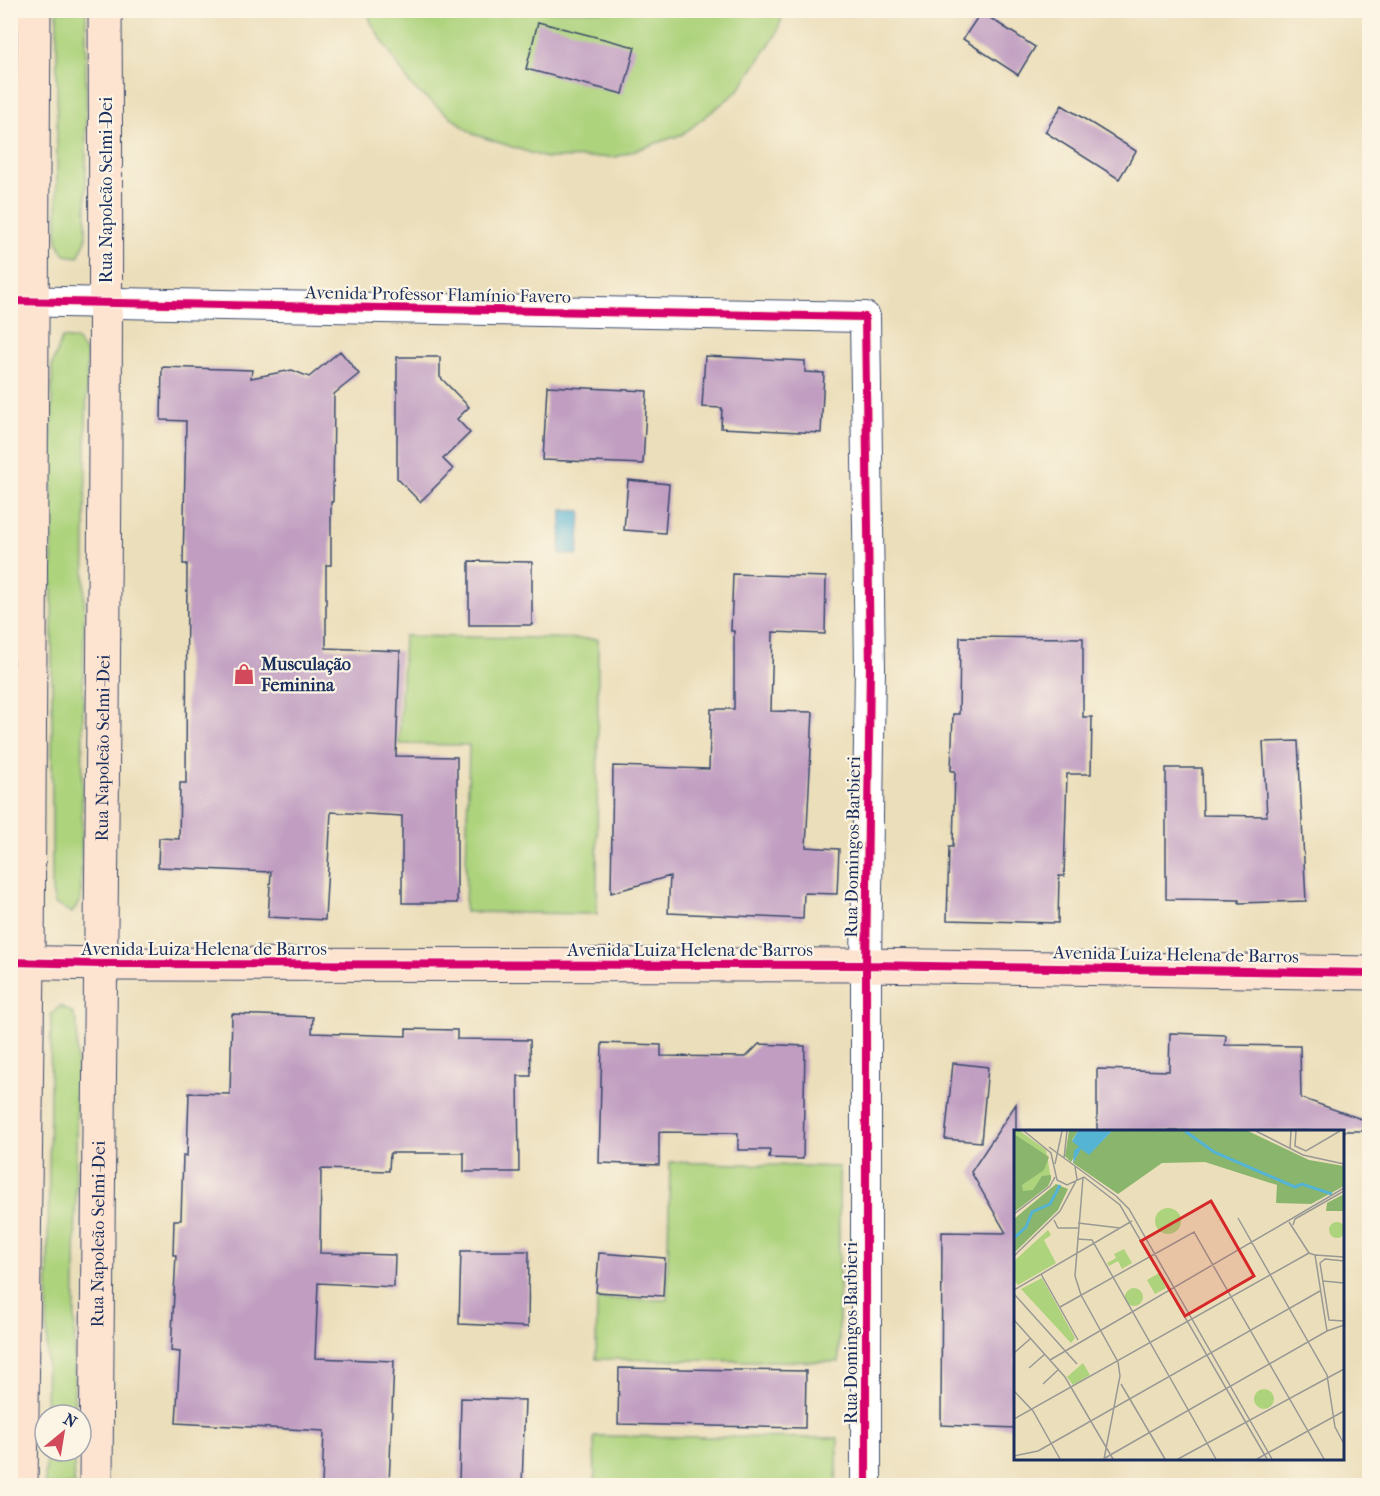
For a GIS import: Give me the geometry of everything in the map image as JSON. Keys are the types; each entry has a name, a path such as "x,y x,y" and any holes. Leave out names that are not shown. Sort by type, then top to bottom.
{"main road":[{"path":"21,1485 19,962 22,301 34,10"},
{"name":"Rua Napoleão Selmi-Dei","path":"96,1485 99,964 107,304 105,10"},
{"name":"Avenida Luiza Helena de Barros","path":"19,962 866,965 1370,973"}],"street":[{"name":"Avenida Professor Flamínio Favero","path":"22,301 866,317"},
{"name":"Rua Domingos Barbieri","path":"866,317 870,667 866,965 866,1485"}],"green space":[{"path":"57,11 86,11 86,240 78,257 65,255 57,241"},
{"path":"368,11 784,11 777,33 738,91 683,134 616,157 546,158 473,134 412,87 371,23"},
{"path":"62,338 77,340 87,354 81,899 72,913 55,904 52,891 52,365"},
{"path":"404,636 598,639 597,914 465,912 469,745 399,744"},
{"path":"60,1006 72,1012 77,1024 74,1403 46,1403 51,1015"},
{"path":"670,1162 839,1167 839,1362 596,1359 597,1299 667,1300"},
{"path":"594,1436 838,1438 836,1485 595,1485"},
{"path":"46,1463 74,1463 74,1485 45,1485"}],"water":[{"path":"562,510 581,511 578,555 560,554"}],"building":[{"path":"981,12 1035,47 1018,75 963,39"},
{"path":"538,22 635,47 623,94 526,69"},
{"path":"1062,105 1136,151 1119,179 1045,132"},
{"path":"340,351 359,374 334,394 331,565 326,565 326,648 400,651 396,756 457,757 457,903 402,903 402,816 331,812 325,920 268,917 271,872 158,867 159,838 179,839 180,783 186,783 187,564 183,564 186,421 161,420 162,367 252,370 251,378 292,370 309,377"},
{"path":"705,356 805,361 805,372 824,373 821,433 721,428 722,408 702,407"},
{"path":"397,357 440,357 440,377 469,407 457,419 470,433 443,459 453,469 420,502 397,478"},
{"path":"547,386 647,391 643,464 543,460"},
{"path":"628,480 669,484 665,533 624,530"},
{"path":"469,561 532,562 532,625 469,625"},
{"path":"733,574 826,577 825,634 773,632 771,711 813,712 806,847 839,849 837,894 804,893 803,919 668,913 670,876 611,893 613,766 709,769 711,709 734,709 734,631 731,631"},
{"path":"960,637 1083,638 1083,717 1092,717 1091,774 1067,774 1064,876 1059,876 1058,923 947,920 949,847 953,847 955,771 951,771 953,714 959,714"},
{"path":"1298,741 1306,901 1239,903 1239,900 1166,899 1166,768 1202,768 1203,815 1267,816 1263,742"},
{"path":"232,1014 313,1017 312,1033 406,1036 406,1029 457,1030 457,1039 530,1040 531,1076 518,1076 519,1172 464,1172 464,1153 390,1153 389,1171 321,1169 320,1253 395,1255 394,1287 318,1283 315,1358 394,1361 389,1485 322,1485 324,1431 176,1423 180,1352 171,1351 176,1255 173,1255 174,1220 181,1220 183,1155 187,1156 189,1093 230,1094"},
{"path":"1170,1033 1226,1035 1225,1045 1300,1046 1301,1098 1370,1122 1370,1131 1097,1130 1097,1069 1169,1071"},
{"path":"602,1043 661,1045 661,1056 746,1057 759,1044 805,1046 803,1159 769,1158 770,1150 738,1150 738,1133 659,1132 659,1165 599,1163"},
{"path":"953,1063 988,1067 981,1142 945,1139"},
{"path":"1016,1104 1016,1130 1014,1130 1014,1428 941,1425 942,1232 1006,1233 971,1172"},
{"path":"461,1251 529,1251 528,1327 459,1324"},
{"path":"599,1253 665,1258 663,1296 596,1292"},
{"path":"619,1368 806,1371 805,1428 618,1424"},
{"path":"461,1398 525,1400 522,1485 459,1485"}],"cycle path":[{"path":"10,301 865,317 870,667 866,965 866,1486"},
{"path":"10,962 866,965 1370,973"}],"place":[{"name":"Musculação Feminina","path":"244,674"}]}
